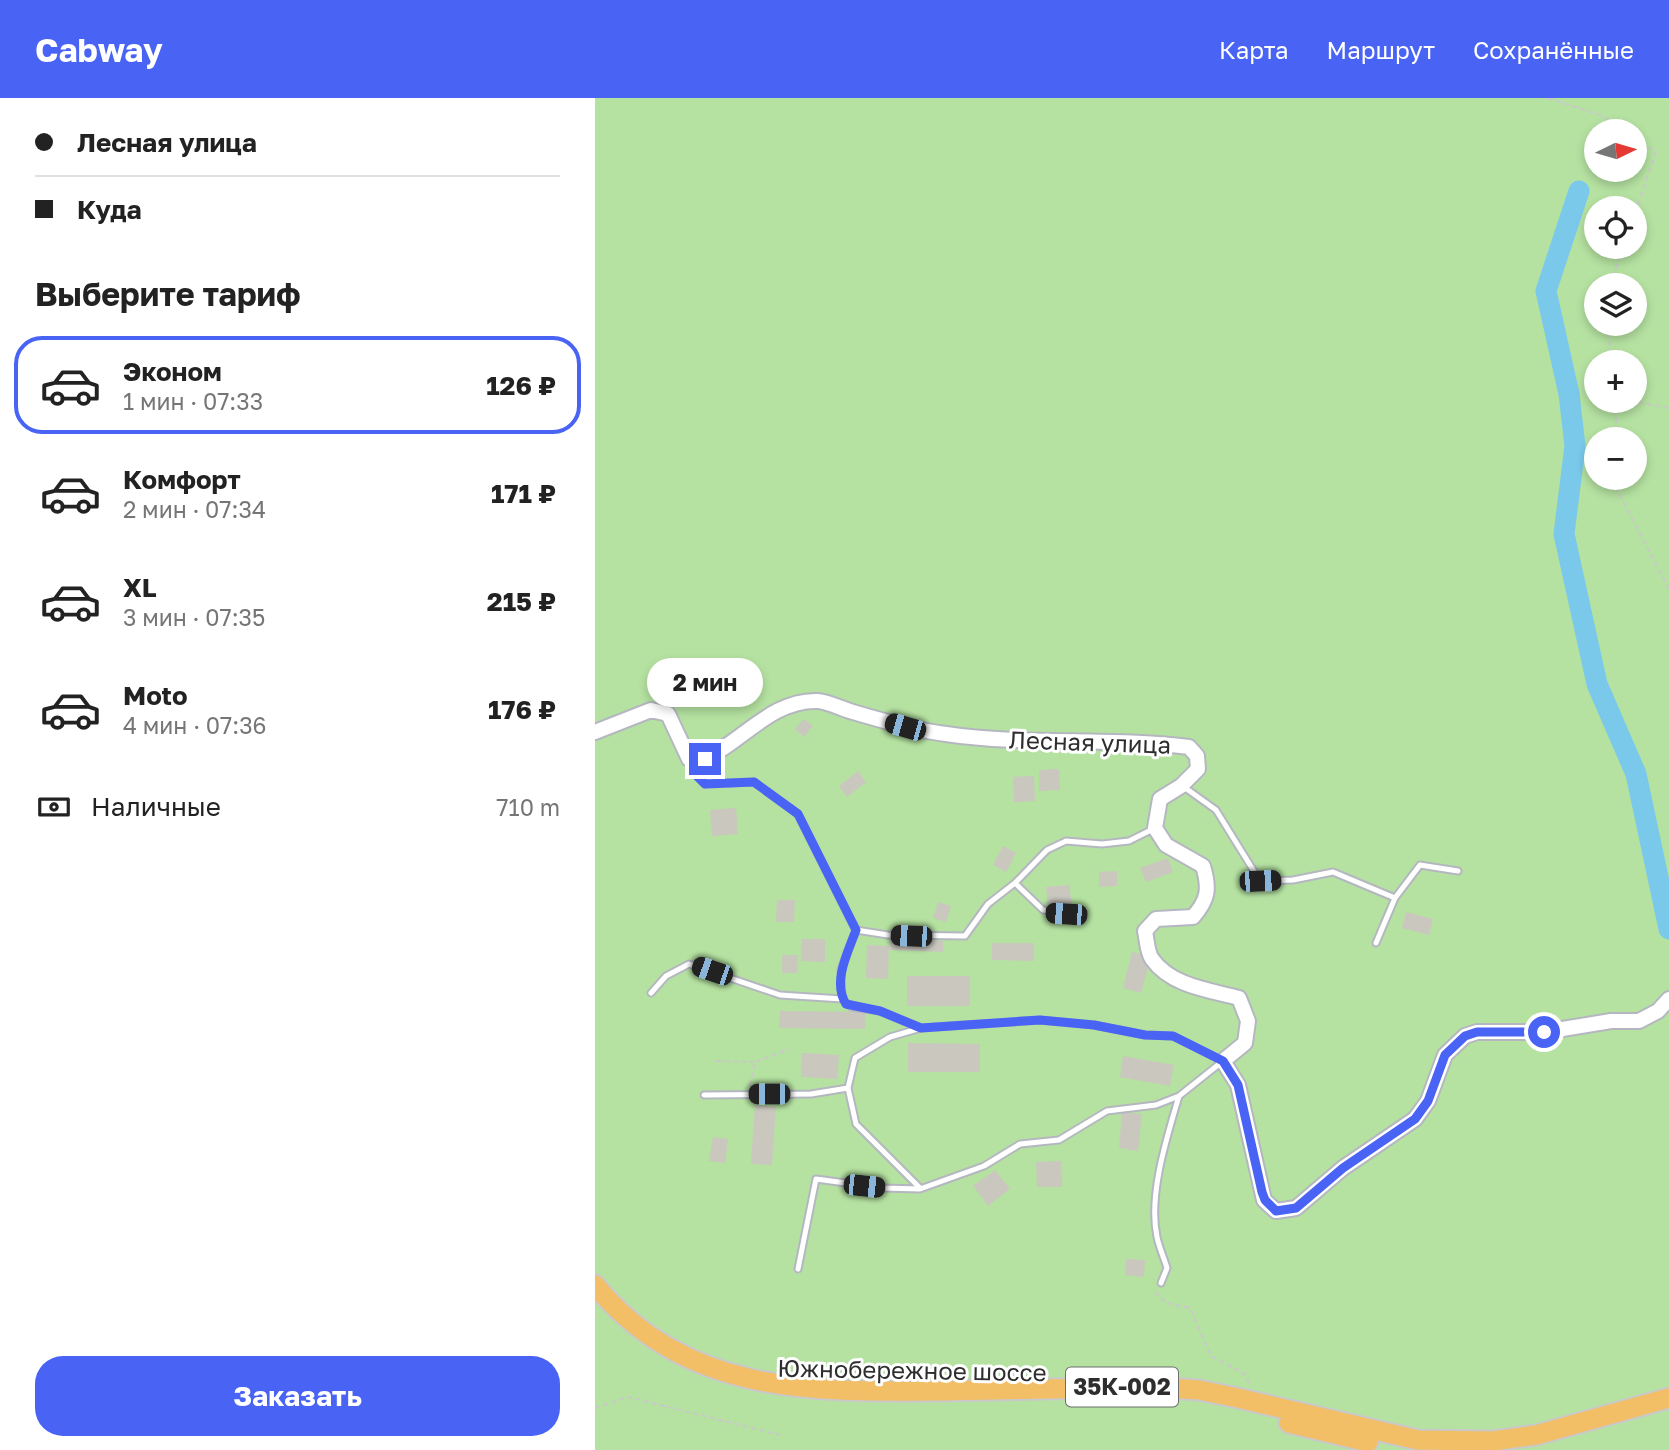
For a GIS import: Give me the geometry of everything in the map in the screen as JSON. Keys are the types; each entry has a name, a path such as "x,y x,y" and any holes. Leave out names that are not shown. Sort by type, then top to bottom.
{"highway":[{"name":"Южнобережное шоссе","path":"595,1285 638,1330 675,1353 749,1380 844,1392 1153,1387 1199,1390 1418,1440 1455,1442 1536,1435 1669,1398"},
{"name":"Южнобережное шоссе","path":"595,1299 638,1339 671,1362 746,1390 841,1400 958,1401 1149,1396 1195,1399 1233,1406 1324,1434 1417,1450"},
{"path":"1496,1450 1531,1445 1669,1407"}],"street":[{"name":"Лесная улица","path":"696,762 725,747 780,710 817,701 905,727 991,740 1146,741 1189,747 1198,756 1198,769 1181,786 1160,799 1155,828"},
{"path":"595,732 651,710 661,710 668,714 689,759 696,762"},
{"path":"1155,828 1166,845 1203,866 1208,892 1205,902 1192,917 1156,919 1145,931 1151,957 1167,973 1192,986 1239,998 1248,1021 1245,1043 1223,1061 1238,1085 1265,1200 1276,1211 1289,1211 1415,1119 1428,1101 1445,1055 1465,1036 1477,1032 1544,1032 1611,1021 1639,1021 1658,1010 1669,999"}],"lane":[{"path":"696,762 696,775 705,784 754,782 798,814 856,930 841,969 842,999"},
{"path":"1181,786 1216,810 1260,881 1293,880 1333,872 1395,898"},
{"path":"856,930 888,935 965,936 988,904 1015,883 1047,849 1066,841 1129,841 1155,828"},
{"path":"1376,943 1395,898 1420,865 1458,871"},
{"path":"1015,883 1043,910 1082,914"},
{"path":"651,993 666,976 689,964 781,995 842,999 851,1007 880,1011 921,1028"},
{"path":"798,1269 816,1179 883,1188 920,1189 984,1166 1020,1144 1059,1140 1107,1111 1156,1105 1178,1096 1223,1061 1173,1036 1145,1035 1094,1025 1040,1020 921,1028 890,1037 855,1058 848,1088 856,1124 920,1189"},
{"path":"704,1095 811,1094 848,1088"},
{"path":"1161,1283 1167,1268 1156,1236 1156,1209 1163,1153 1178,1096"}],"path":[{"path":"1548,98 1607,119"},
{"path":"1647,146 1656,152 1647,178"},
{"path":"1647,404 1669,408"},
{"path":"1617,490 1669,589"},
{"path":"716,1061 755,1062 789,1049"},
{"path":"748,1094 755,1062"},
{"path":"1161,1283 1155,1292 1165,1303 1190,1308 1212,1356 1244,1374 1260,1403"},
{"path":"595,1408 628,1397 780,1435"}],"green space":[{"path":"595,98 1669,98 1669,1450 595,1450"}],"building":[{"path":"804,719 813,726 804,737 795,729"},
{"path":"1059,769 1060,790 1039,791 1039,770"},
{"path":"858,771 866,782 847,797 839,786"},
{"path":"1034,776 1035,801 1014,802 1013,777"},
{"path":"736,808 738,834 712,836 710,810"},
{"path":"1003,846 1016,853 1006,872 993,865"},
{"path":"1168,858 1173,872 1146,882 1140,868"},
{"path":"1117,871 1117,886 1099,887 1099,872"},
{"path":"1069,885 1072,905 1048,907 1046,887"},
{"path":"777,900 795,900 794,922 776,922"},
{"path":"938,902 951,906 946,922 933,918"},
{"path":"1406,912 1433,919 1429,935 1402,928"},
{"path":"802,939 825,939 825,962 801,961"},
{"path":"890,939 943,941 943,952 890,950"},
{"path":"992,943 1034,943 1034,961 992,960"},
{"path":"867,945 889,946 888,979 866,978"},
{"path":"1132,952 1151,957 1141,993 1123,988"},
{"path":"782,955 798,955 797,973 782,973"},
{"path":"907,976 970,976 970,1006 907,1006"},
{"path":"780,1011 866,1012 865,1029 779,1028"},
{"path":"908,1043 980,1044 980,1072 908,1072"},
{"path":"802,1053 839,1055 837,1079 801,1077"},
{"path":"1123,1056 1174,1065 1170,1086 1120,1077"},
{"path":"755,1105 776,1107 772,1165 751,1164"},
{"path":"1122,1112 1142,1114 1138,1151 1119,1148"},
{"path":"713,1137 728,1139 725,1163 709,1161"},
{"path":"1061,1161 1062,1187 1037,1187 1036,1162"},
{"path":"995,1170 1010,1189 988,1206 973,1186"},
{"path":"1126,1259 1145,1260 1144,1277 1125,1275"}],"waterway":[{"path":"1579,191 1546,291 1569,394 1575,446 1564,534 1597,684 1636,774 1669,929"}],"route":[{"path":"705,759 696,762 696,775 705,784 720,781 754,782 798,814 856,930 841,969 842,999 846,1004 880,1011 921,1028 1040,1020 1094,1025 1145,1035 1173,1036 1223,1061 1238,1085 1262,1192 1265,1200 1276,1211 1296,1208 1343,1168 1415,1119 1423,1111 1437,1082 1445,1055 1454,1043 1477,1032 1544,1032"}]}
